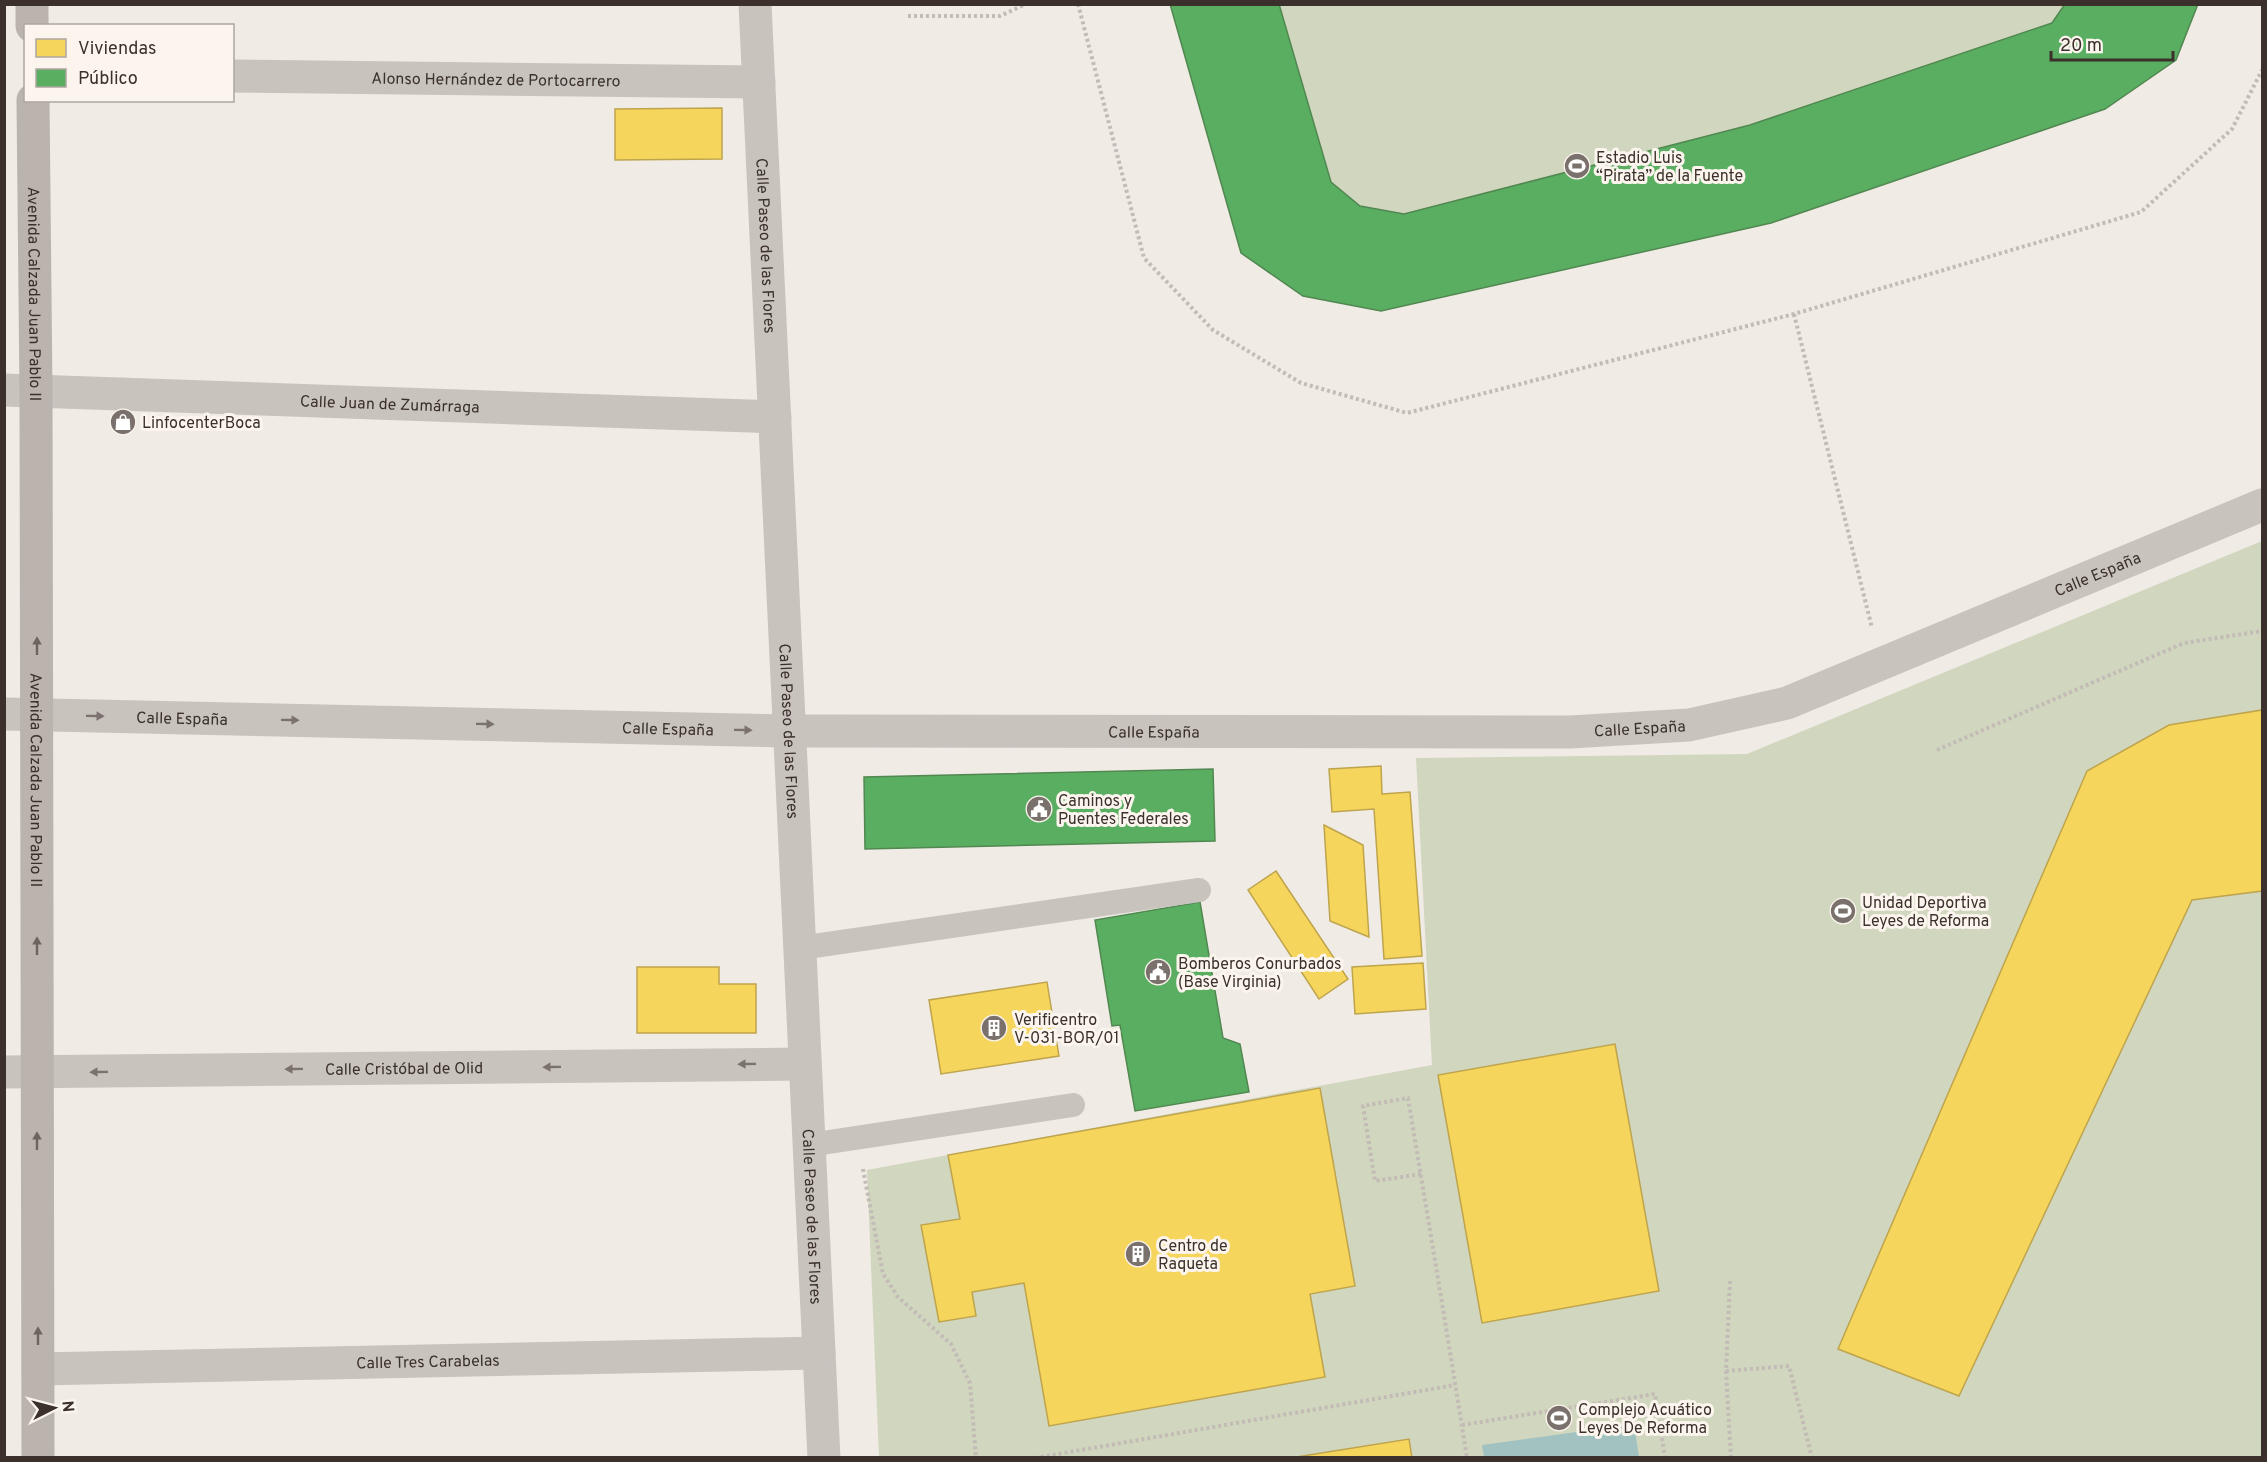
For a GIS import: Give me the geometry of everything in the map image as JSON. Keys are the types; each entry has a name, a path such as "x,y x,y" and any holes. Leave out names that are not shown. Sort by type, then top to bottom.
{"main road":[{"path":"32,4 32,24"},
{"name":"Avenida Calzada Juan Pablo II","path":"33,102 20,391 37,714 38,1458"}],"street":[{"name":"Calle Paseo de las Flores","path":"755,4 824,1458"},
{"name":"Alonso Hernández de Portocarrero","path":"234,76 759,82"},
{"name":"Calle Juan de Zumárraga","path":"20,391 775,417"},
{"name":"Calle España","path":"4,714 790,731 1570,732 1689,725 1787,703 2262,505"},
{"name":"Calle Cristóbal de Olid","path":"4,1072 805,1064"},
{"name":"Calle Tres Carabelas","path":"38,1368 819,1353"}],"lane":[{"path":"800,948 1199,890"},
{"path":"809,1145 1073,1104"}],"path":[{"path":"908,16 1000,16 1026,4"},
{"path":"1078,4 1144,258 1213,330 1301,383 1407,413 1794,314 2141,212 2232,129 2262,70"},
{"path":"1794,314 1880,663"},
{"path":"1937,750 2184,643 2262,631"},
{"path":"1421,1174 1376,1181 1364,1106 1408,1098 1421,1174 1467,1458"},
{"path":"856,1138 883,1274 898,1297 951,1344 970,1383 976,1458"},
{"path":"1730,1281 1725,1371 1731,1458"},
{"path":"1725,1371 1789,1366 1812,1458"},
{"path":"1035,1458 1455,1385"},
{"path":"1462,1425 1655,1394 1665,1458"}],"green space":[{"name":"Estadio Luis “Pirata” de la Fuente","path":"1170,5 2198,5 2176,60 1381,311 1303,296 1241,253"},
{"name":"Unidad Deportiva Leyes de Reforma","path":"2262,541 2262,1457 879,1457 867,1170 1432,1065 1416,758 1747,754"}],"water":[{"path":"1634,1424 1639,1457 1484,1457 1482,1445"}],"building: Viviendas":[{"path":"722,108 722,159 615,160 615,109"},
{"path":"2262,710 2262,891 2192,900 1959,1396 1838,1349 2087,771 2169,725"},
{"path":"1381,766 1382,794 1410,792 1422,956 1384,959 1374,809 1332,812 1329,769"},
{"path":"1324,825 1363,845 1369,937 1330,921"},
{"path":"1276,871 1348,979 1319,999 1248,890"},
{"path":"1423,963 1426,1009 1355,1014 1352,967"},
{"path":"637,967 719,967 719,984 756,984 756,1033 637,1033"},
{"name":"Verificentro V-031-BOR/01","path":"1047,982 1059,1056 941,1074 929,1000"},
{"path":"1615,1044 1659,1291 1482,1323 1438,1075"},
{"name":"Centro de Raqueta","path":"1320,1088 1355,1286 1310,1294 1325,1377 1049,1426 1024,1283 972,1292 976,1316 939,1322 921,1225 960,1219 948,1155"},
{"path":"1409,1439 1412,1458 1290,1458"}],"building: Público":[{"path":"1170,4 1279,4 1331,182 1360,206 1404,214 1750,125 2052,23 2065,4 2198,4 2176,60 2105,109 1771,223 1381,311 1303,296 1241,253"},
{"name":"Caminos y Puentes Federales","path":"1213,769 1215,841 865,849 864,777"},
{"name":"Bomberos Conurbados (Base Virginia)","path":"1200,902 1223,1038 1240,1044 1249,1092 1135,1111 1120,1025 1112,1026 1095,920"}],"place":[{"name":"Estadio Luis “Pirata” de la Fuente","path":"1577,166"},
{"name":"LinfocenterBoca","path":"123,422"},
{"name":"Caminos y Puentes Federales","path":"1039,809"},
{"name":"Unidad Deportiva Leyes de Reforma","path":"1843,911"},
{"name":"Bomberos Conurbados (Base Virginia)","path":"1158,972"},
{"name":"Verificentro V-031-BOR/01","path":"994,1028"},
{"name":"Centro de Raqueta","path":"1138,1254"},
{"name":"Complejo Acuático Leyes De Reforma","path":"1559,1418"}]}
